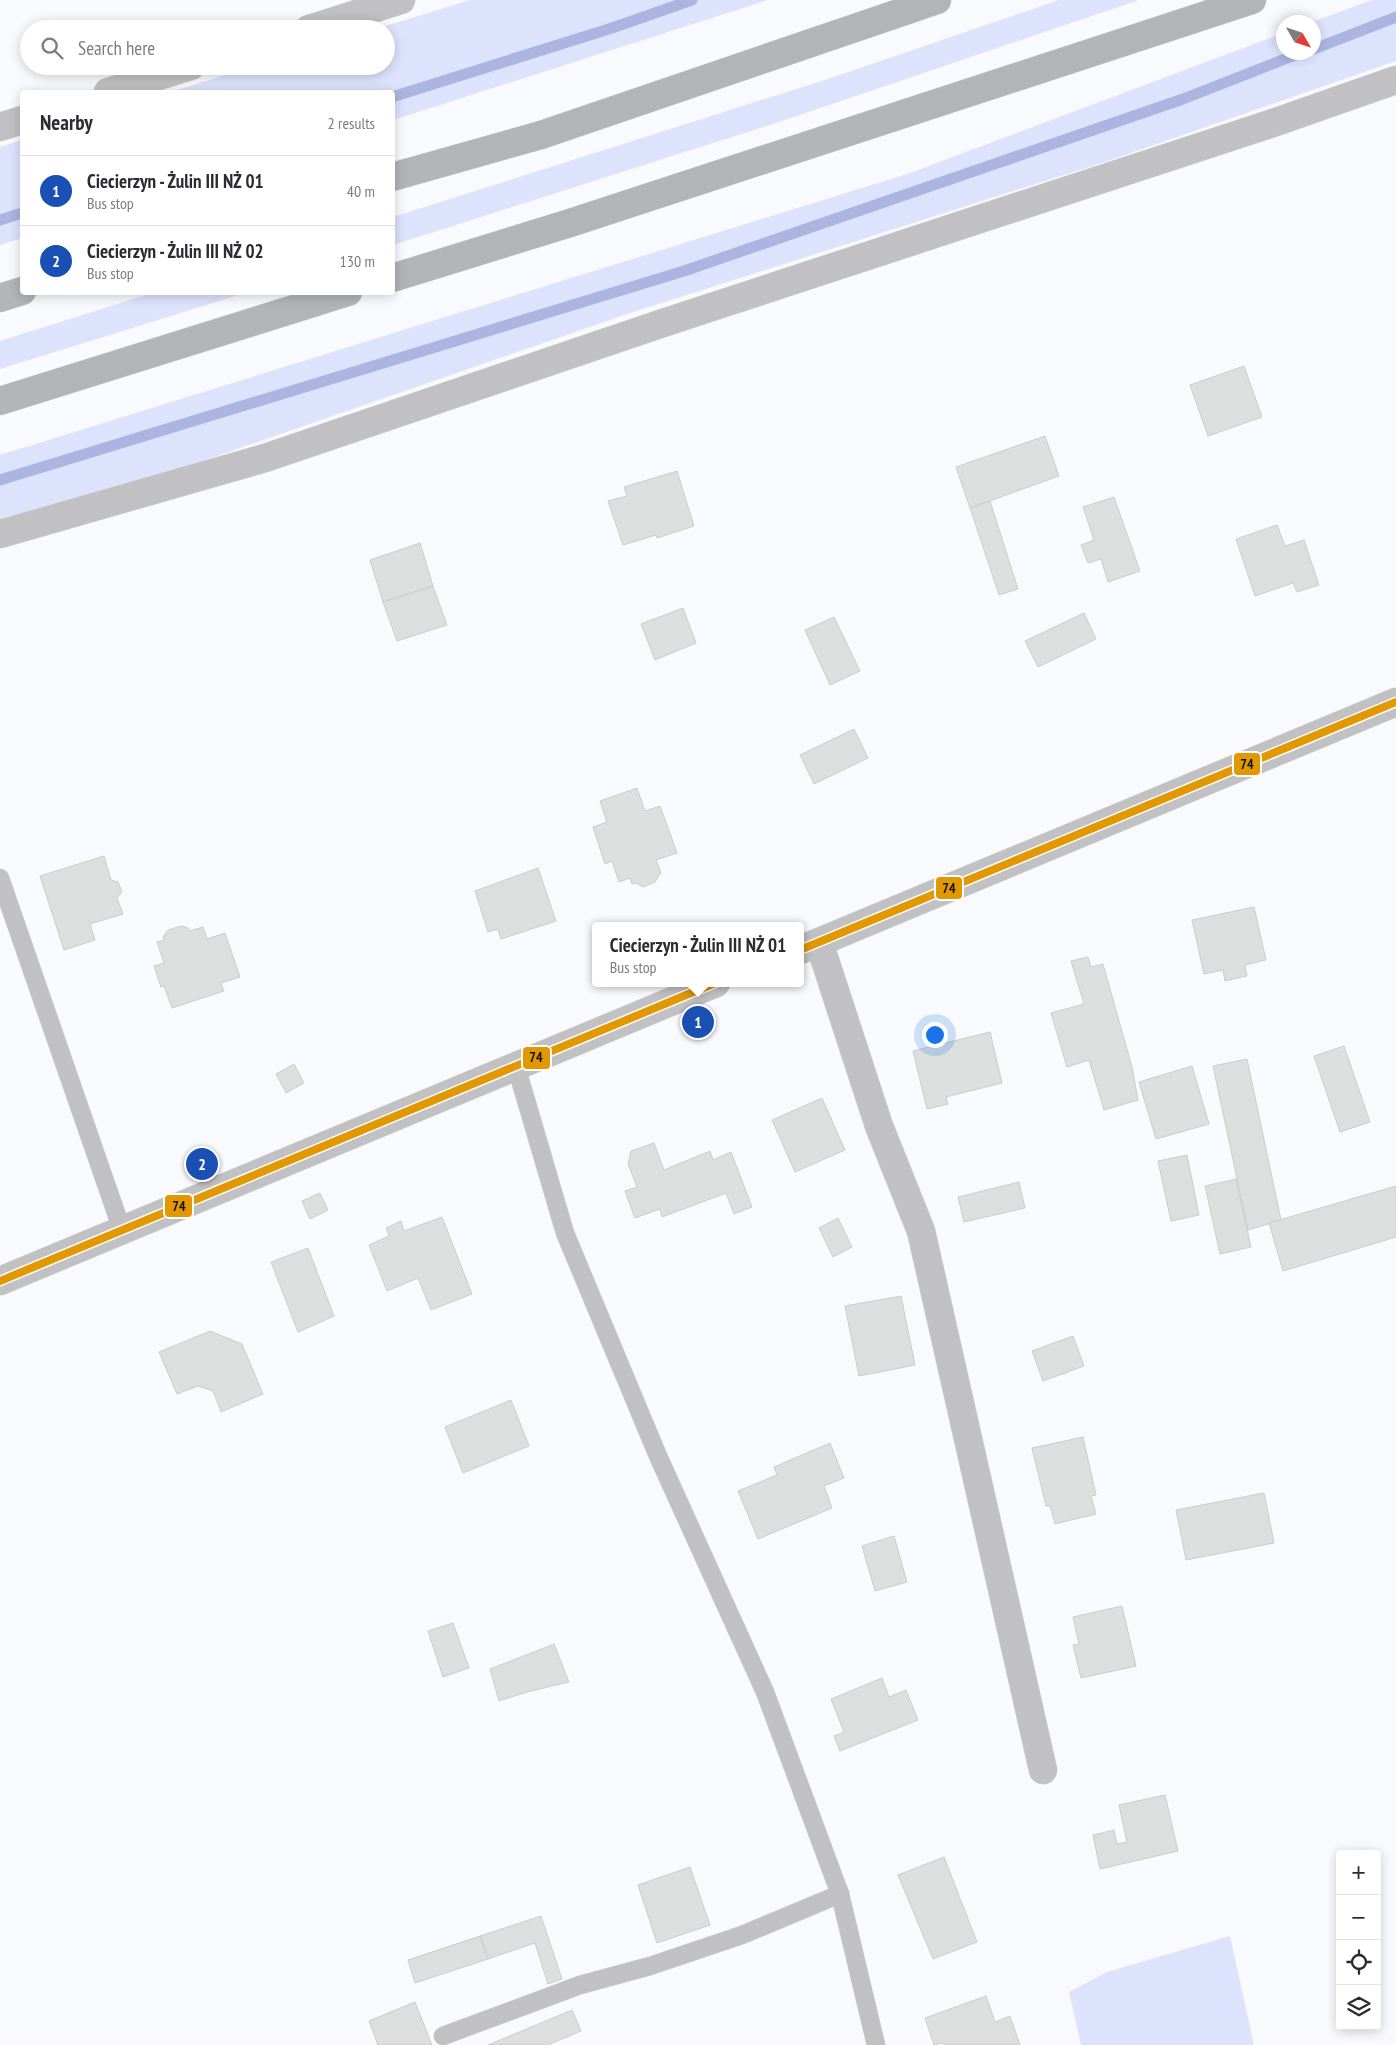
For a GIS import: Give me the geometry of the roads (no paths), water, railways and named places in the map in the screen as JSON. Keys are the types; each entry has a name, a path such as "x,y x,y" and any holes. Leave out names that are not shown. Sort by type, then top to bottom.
{"highway":[{"path":"395,176 541,135 937,0"},
{"path":"395,277 570,223 1252,0"},
{"path":"0,298 20,292"},
{"path":"0,401 338,295"}],"street":[{"path":"337,20 400,0"},
{"path":"114,90 162,75"},
{"path":"0,534 265,458 1396,80"},
{"path":"0,127 20,121"},
{"path":"1043,1770 921,1230 810,946 1396,702"},
{"path":"0,1281 706,987"}],"lane":[{"path":"0,878 122,1230"},
{"path":"516,1066 565,1232 658,1456 765,1692 840,1894 876,2045"},
{"path":"443,2036 580,1985 650,1966 742,1935 840,1894"}],"waterway":[{"path":"395,96 612,28 692,0"},
{"path":"1321,46 1396,17"},
{"path":"0,480 684,271 1183,99 1283,60"},
{"path":"0,220 20,214"}],"place":[{"name":"Ciecierzyn - Żulin III NŻ 01","path":"698,1022"},
{"name":"Ciecierzyn - Żulin III NŻ 02","path":"202,1164"}]}
